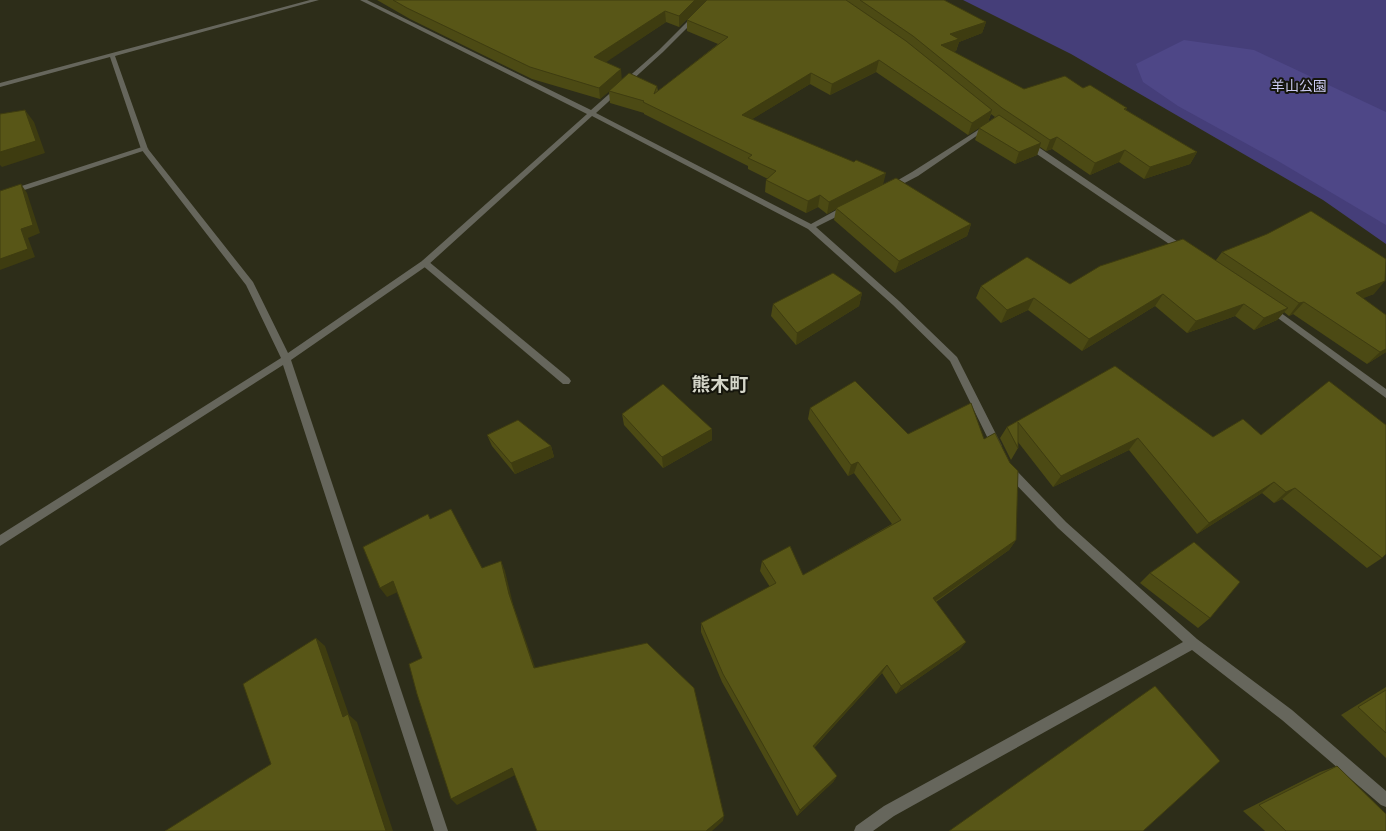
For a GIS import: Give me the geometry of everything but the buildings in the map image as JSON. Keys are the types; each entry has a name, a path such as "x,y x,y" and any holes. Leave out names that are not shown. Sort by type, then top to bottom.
{"street":[{"path":"0,85 316,0"},
{"path":"363,0 591,113 810,227 896,303 954,359 1009,470 1062,525 1193,644 1287,715 1386,800"},
{"path":"0,541 286,359 425,263 681,32 712,0"},
{"path":"112,55 145,149 250,284 286,359 441,831"},
{"path":"880,192 915,174 995,122 987,116"},
{"path":"1019,139 1192,256"},
{"path":"0,196 145,149"},
{"path":"810,227 854,205"},
{"path":"425,263 566,381"},
{"path":"1258,300 1386,394"},
{"path":"861,831 889,811 1193,644"}],"green space":[{"name":"羊山公園","path":"963,0 1386,0 1386,244 1323,200 1071,54"},
{"path":"1184,40 1254,50 1386,112 1386,225 1278,161 1178,106 1143,82 1136,64"}],"district":[{"name":"熊木町","path":"720,384"}]}
